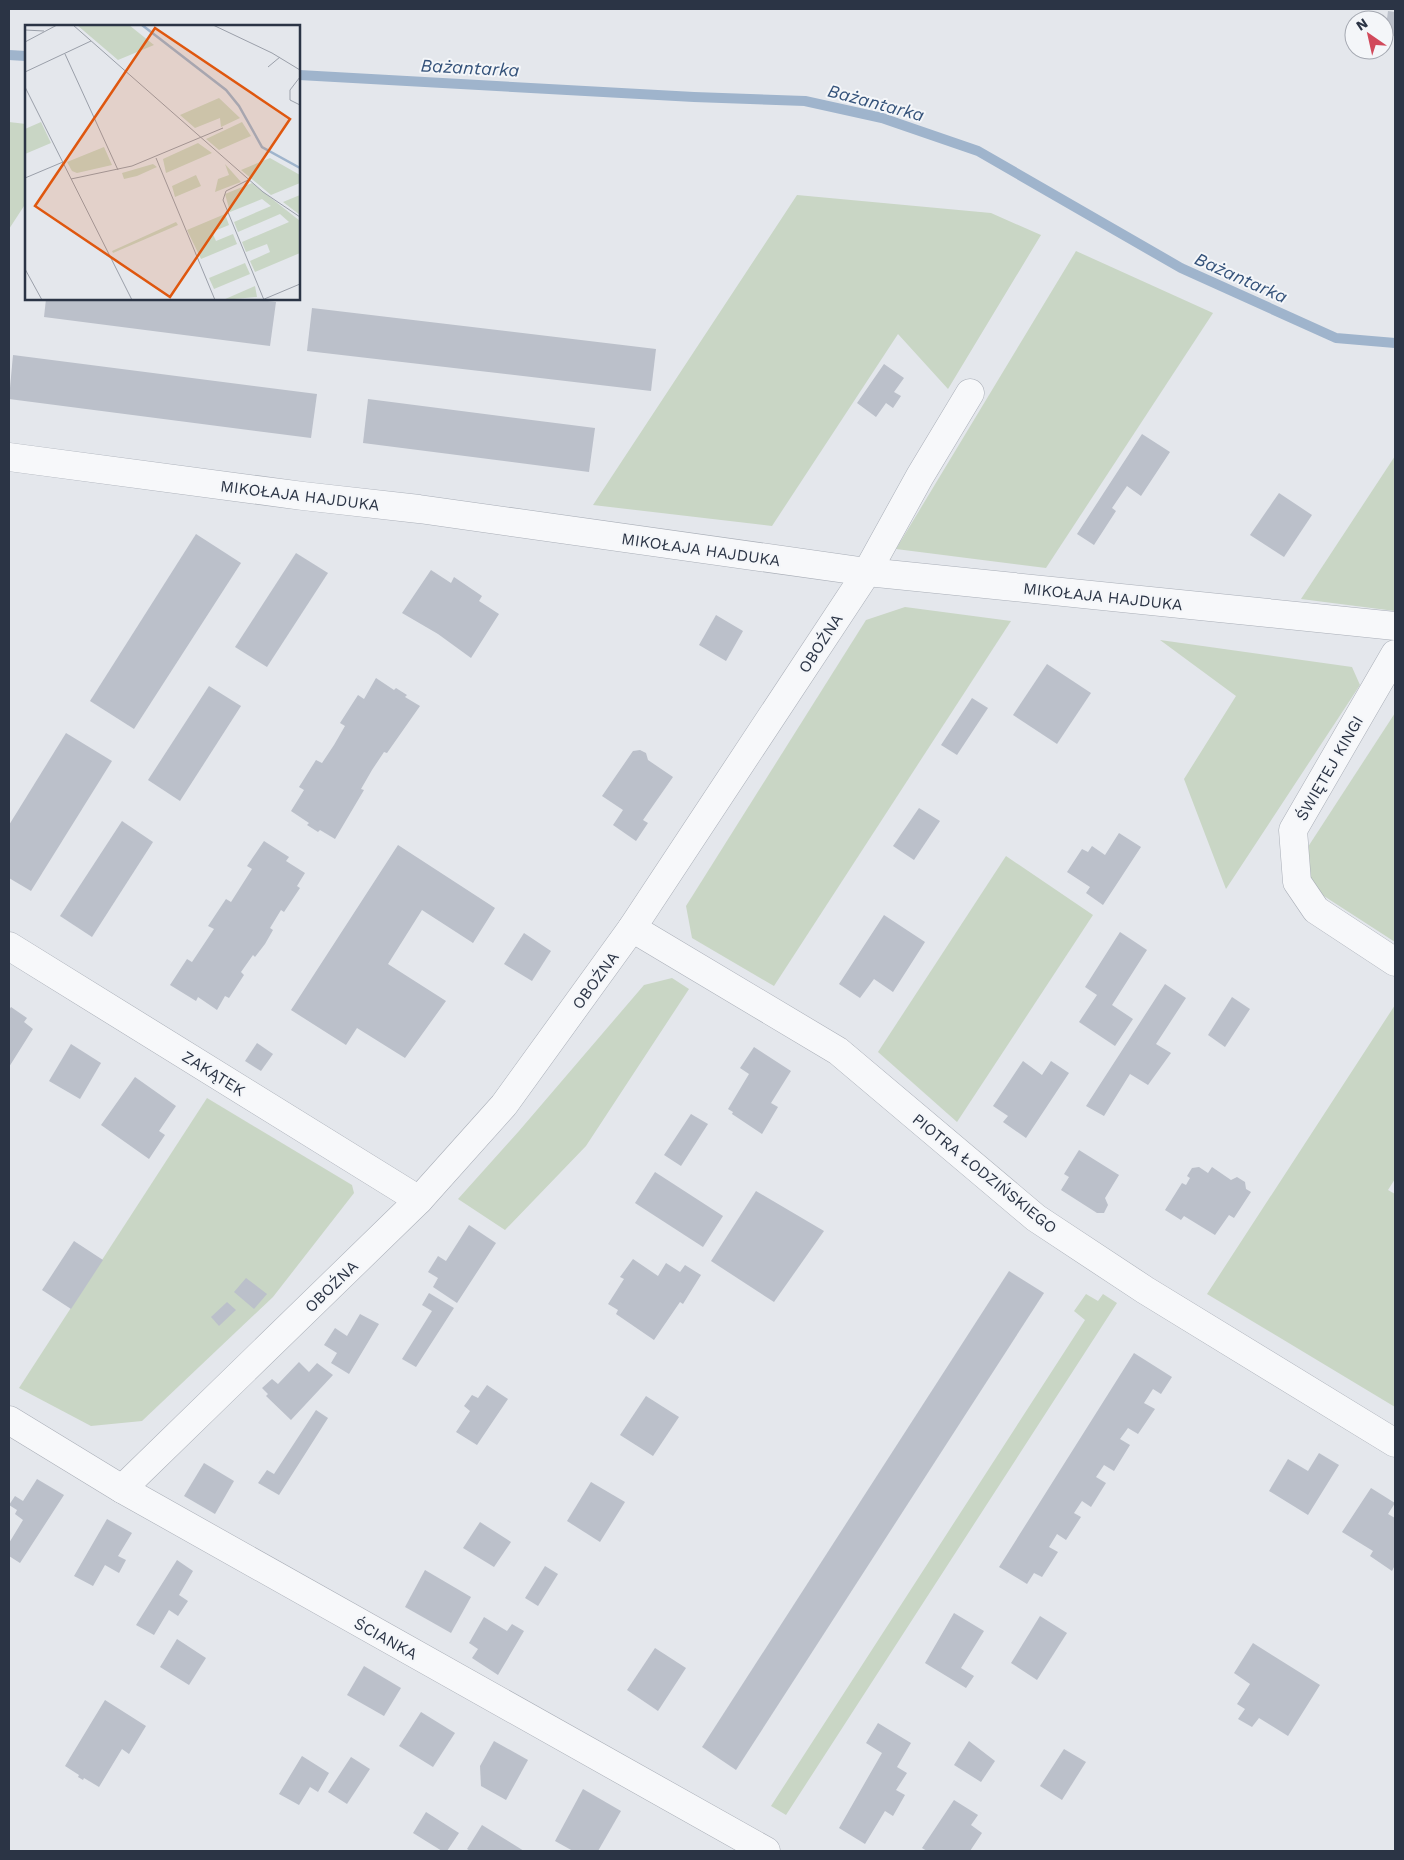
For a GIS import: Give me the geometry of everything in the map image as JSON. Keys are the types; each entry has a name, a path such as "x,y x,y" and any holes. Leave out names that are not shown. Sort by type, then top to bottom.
{"street":[{"name":"OBOŹNA","path":"122,1489 418,1200 504,1105 632,928 867,572 920,476 970,394"},
{"name":"MIKOŁAJA HAJDUKA","path":"9,457 419,509 867,572 1395,626"},
{"name":"ŚWIĘTEJ KINGI","path":"1395,654 1293,830 1298,882 1316,910 1395,962"},
{"name":"PIOTRA ŁODZIŃSKIEGO","path":"632,928 838,1051 1043,1224 1138,1285 1395,1443"},
{"name":"ZAKĄTEK","path":"9,946 418,1200"},
{"name":"ŚCIANKA","path":"9,1420 122,1489 766,1851"}],"green space":[{"path":"9,122 25,124 25,205 9,229"},
{"path":"797,195 991,213 1041,235 948,389 898,334 772,526 593,505"},
{"path":"1076,251 1213,313 1046,568 896,549"},
{"path":"1395,456 1395,611 1301,599"},
{"path":"905,607 1011,621 774,986 692,938 686,906 866,620"},
{"path":"1160,640 1352,667 1360,685 1226,889 1184,779 1236,696"},
{"path":"1395,713 1395,942 1310,887 1304,853"},
{"path":"1006,856 1093,915 957,1122 878,1052"},
{"path":"672,978 689,989 586,1146 505,1230 458,1199 644,985"},
{"path":"1395,1005 1395,1179 1388,1190 1395,1194 1395,1407 1207,1294"},
{"path":"207,1098 352,1185 354,1193 273,1297 142,1421 91,1426 19,1388"},
{"path":"1086,1294 1098,1301 1103,1294 1117,1303 786,1815 771,1806 1085,1320 1074,1311"}],"building":[{"path":"1394,12 1395,12 1394,36"},
{"path":"46,300 259,300 276,302 270,346 44,317"},
{"path":"312,308 656,349 651,391 307,351"},
{"path":"13,355 317,394 311,438 9,399"},
{"path":"884,364 904,378 894,392 901,396 893,408 886,403 876,417 857,403"},
{"path":"368,399 595,428 589,472 363,443"},
{"path":"1142,434 1170,452 1141,496 1127,486 1112,508 1116,511 1094,545 1077,534"},
{"path":"1279,493 1312,515 1284,557 1250,535"},
{"path":"196,534 241,563 134,729 90,701"},
{"path":"296,553 328,573 267,667 235,647"},
{"path":"431,570 451,583 454,577 482,596 479,601 499,614 471,658 438,634 402,613"},
{"path":"716,615 743,631 726,661 699,645"},
{"path":"1047,664 1091,693 1057,744 1013,715"},
{"path":"376,678 394,690 396,688 407,695 405,697 420,706 387,753 384,752 372,770 361,789 364,790 335,839 307,825 309,823 291,811 304,790 299,787 316,760 322,763 345,726 340,723 358,695 364,699"},
{"path":"209,686 241,706 180,801 148,780"},
{"path":"972,698 988,708 957,755 941,745"},
{"path":"66,733 112,761 31,891 9,878 9,825"},
{"path":"640,750 646,753 648,760 673,777 643,820 648,823 636,841 613,825 623,810 602,796 633,751"},
{"path":"919,808 940,821 914,860 893,846"},
{"path":"122,821 153,842 92,937 60,916"},
{"path":"1119,833 1141,847 1103,905 1086,893 1090,887 1067,872 1082,849 1088,852 1092,846 1105,855"},
{"path":"264,841 289,857 286,861 305,873 297,886 300,888 284,912 281,910 270,928 273,930 265,944 255,957 253,955 241,972 244,975 229,998 225,996 217,1010 198,997 196,1001 170,985 187,959 192,962 214,929 208,926 226,899 231,902 252,869 247,866"},
{"path":"398,845 495,908 473,943 422,910 388,964 446,1001 405,1058 357,1028 346,1045 291,1010"},
{"path":"884,915 925,942 893,992 874,979 860,998 839,984"},
{"path":"1120,932 1147,950 1112,1005 1133,1019 1115,1046 1079,1022 1097,995 1085,987"},
{"path":"524,933 551,951 532,981 504,964"},
{"path":"1165,984 1186,998 1156,1044 1171,1053 1148,1085 1130,1074 1104,1116 1086,1106"},
{"path":"1232,997 1250,1009 1225,1047 1208,1035"},
{"path":"11,1007 27,1018 24,1022 33,1029 9,1067 9,1010"},
{"path":"257,1043 273,1054 261,1071 245,1061"},
{"path":"71,1044 101,1063 80,1099 49,1081"},
{"path":"754,1047 791,1071 771,1103 778,1107 762,1134 732,1114 733,1112 728,1109 749,1074 740,1068"},
{"path":"1023,1061 1042,1075 1051,1061 1069,1073 1026,1138 1003,1122 1008,1116 993,1106"},
{"path":"135,1077 176,1106 159,1131 165,1135 149,1159 101,1125"},
{"path":"691,1114 708,1124 681,1166 664,1155"},
{"path":"1079,1150 1119,1175 1105,1198 1108,1205 1104,1213 1097,1213 1061,1190 1069,1177 1064,1174"},
{"path":"1199,1167 1208,1173 1212,1167 1231,1180 1237,1177 1245,1182 1246,1189 1251,1192 1234,1218 1229,1215 1215,1235 1184,1216 1181,1220 1165,1210 1182,1183 1186,1185 1190,1178 1187,1176 1192,1168"},
{"path":"655,1172 723,1216 703,1247 635,1203"},
{"path":"756,1191 824,1231 774,1302 711,1261"},
{"path":"469,1225 496,1243 457,1303 433,1287 438,1278 428,1272 438,1256 446,1261"},
{"path":"74,1241 103,1260 71,1309 42,1290"},
{"path":"633,1259 658,1276 666,1263 680,1272 685,1265 701,1275 683,1304 680,1302 654,1340 616,1314 618,1310 608,1304 624,1279 620,1277"},
{"path":"1009,1271 1044,1293 736,1770 702,1747"},
{"path":"246,1278 267,1294 254,1309 234,1292"},
{"path":"429,1293 454,1308 416,1367 402,1359 432,1311 422,1305"},
{"path":"227,1302 236,1310 219,1326 211,1317"},
{"path":"360,1314 379,1324 349,1374 331,1363 337,1353 324,1345 335,1328 347,1336"},
{"path":"1134,1353 1172,1377 1161,1394 1153,1389 1144,1403 1155,1409 1138,1434 1128,1428 1120,1439 1130,1445 1114,1471 1104,1465 1096,1477 1106,1483 1091,1507 1082,1501 1074,1513 1081,1517 1066,1540 1057,1534 1049,1547 1058,1552 1042,1577 1034,1573 1027,1584 999,1567"},
{"path":"299,1362 309,1372 317,1363 333,1375 291,1420 266,1396 268,1394 262,1388 272,1379 278,1384"},
{"path":"487,1385 508,1399 477,1445 456,1432 470,1411 464,1406 472,1395 478,1398"},
{"path":"646,1396 679,1417 653,1456 620,1435"},
{"path":"316,1410 328,1418 279,1495 258,1483 267,1470 274,1474"},
{"path":"1319,1453 1339,1465 1308,1515 1269,1491 1288,1459 1308,1471"},
{"path":"204,1463 234,1481 215,1514 184,1496"},
{"path":"37,1479 64,1495 20,1563 9,1556 9,1543 23,1520 15,1514 17,1510 9,1505 15,1496 23,1501"},
{"path":"591,1482 625,1502 600,1542 567,1521"},
{"path":"1371,1488 1395,1503 1388,1514 1395,1518 1395,1565 1392,1571 1370,1556 1373,1551 1342,1532"},
{"path":"107,1519 132,1533 118,1556 126,1560 119,1573 105,1565 93,1586 74,1576"},
{"path":"480,1522 511,1542 494,1567 463,1548"},
{"path":"177,1560 193,1571 179,1595 188,1601 178,1616 169,1610 154,1635 136,1625"},
{"path":"545,1566 558,1574 538,1606 525,1598"},
{"path":"425,1570 471,1597 451,1633 405,1607"},
{"path":"954,1613 984,1631 961,1668 974,1676 966,1688 925,1663"},
{"path":"1040,1616 1067,1633 1037,1680 1011,1663"},
{"path":"484,1617 507,1631 512,1624 524,1631 498,1675 472,1658 478,1649 469,1643"},
{"path":"177,1639 206,1658 189,1685 160,1667"},
{"path":"1253,1643 1320,1685 1288,1736 1259,1718 1252,1727 1238,1719 1245,1709 1237,1704 1250,1684 1234,1673"},
{"path":"655,1648 686,1668 658,1711 627,1690"},
{"path":"364,1666 401,1688 384,1716 347,1695"},
{"path":"105,1700 146,1726 129,1754 122,1749 99,1787 84,1778 83,1780 78,1777 79,1775 65,1766"},
{"path":"421,1712 455,1733 433,1767 399,1746"},
{"path":"878,1723 911,1743 897,1767 907,1773 896,1790 905,1795 893,1816 885,1811 865,1844 839,1828 882,1753 866,1743"},
{"path":"494,1741 528,1760 506,1800 481,1786 480,1766"},
{"path":"969,1741 995,1761 981,1782 954,1765"},
{"path":"1064,1749 1086,1762 1062,1800 1040,1786"},
{"path":"302,1756 329,1773 318,1792 310,1787 299,1805 279,1794"},
{"path":"351,1757 370,1769 347,1804 328,1792"},
{"path":"583,1789 621,1811 598,1851 573,1851 555,1841"},
{"path":"954,1800 978,1815 971,1825 982,1833 970,1851 927,1851 922,1848"},
{"path":"426,1812 459,1833 447,1851 442,1851 413,1833"},
{"path":"482,1825 524,1851 470,1851 467,1849"}],"waterway":[{"name":"Bażantarka","path":"9,55 25,56"},
{"name":"Bażantarka","path":"300,75 694,97 805,101 882,118 978,151 1181,268 1336,338 1395,343"}]}
